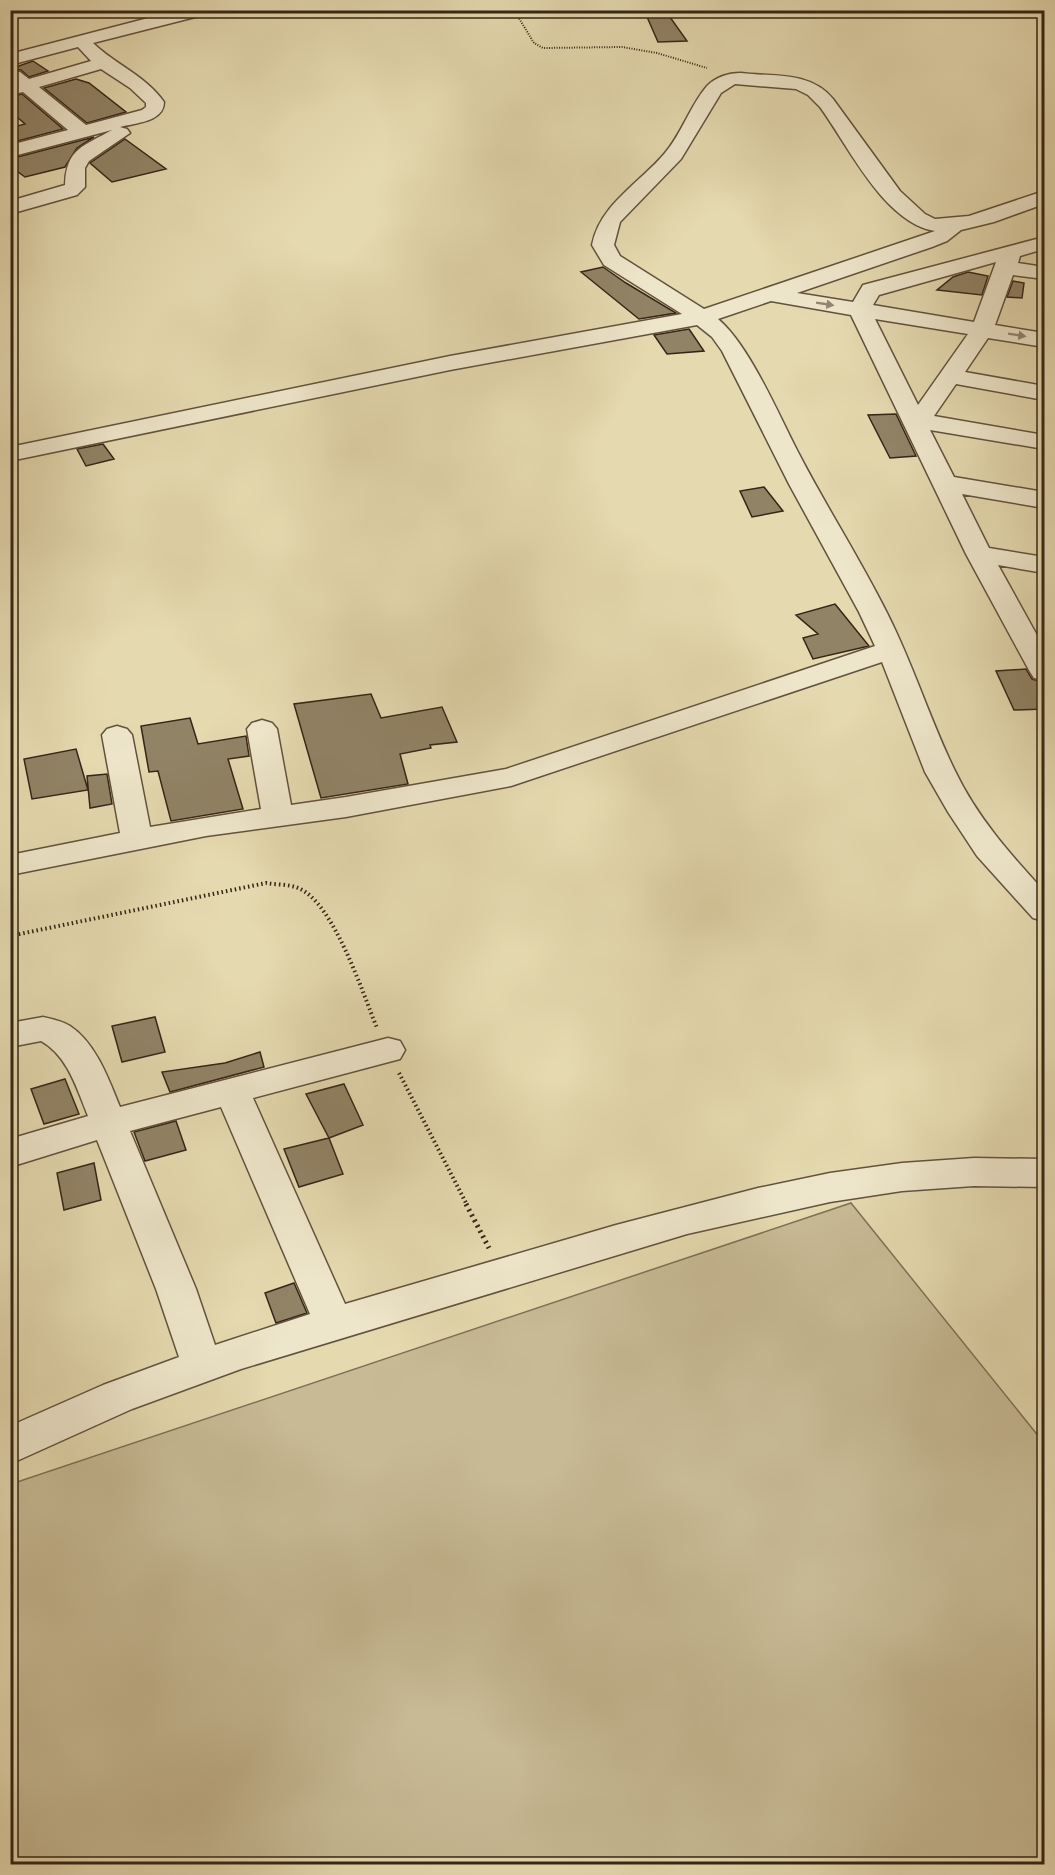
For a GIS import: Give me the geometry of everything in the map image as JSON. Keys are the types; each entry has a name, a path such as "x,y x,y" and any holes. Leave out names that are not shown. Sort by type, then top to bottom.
{"street":[{"path":"10,60 201,10"},
{"path":"10,208 70,191 75,187 76,164 85,154 155,108 155,102 139,83 103,63 80,42"},
{"path":"18,88 103,63"},
{"path":"10,73 18,88 83,132"},
{"path":"1044,197 955,225 930,224 907,211 864,157 829,106 812,89 792,83 735,76 714,90 674,155 618,210 606,229 603,245 612,260 702,316 720,333 733,350 802,484 873,612 891,650 940,772 988,849 1044,910"},
{"path":"12,148 149,114"},
{"path":"10,454 450,363 702,316 925,243 940,237 955,225"},
{"path":"811,280 865,300 1009,260 1044,243"},
{"path":"1009,260 1044,273"},
{"path":"917,424 987,320 1009,260"},
{"path":"767,294 865,300 987,320 1044,320"},
{"path":"865,300 944,483 979,554 1044,672"},
{"path":"987,320 1044,340"},
{"path":"950,376 1044,393"},
{"path":"917,424 1044,442"},
{"path":"944,483 1044,500"},
{"path":"979,554 1044,565"},
{"path":"10,866 277,815 346,807 511,777 891,650"},
{"path":"262,729 277,815"},
{"path":"117,735 137,840"},
{"path":"10,1035 43,1029 59,1035 74,1051 91,1079 176,1289 202,1366"},
{"path":"10,1153 109,1123 388,1050"},
{"path":"232,1091 334,1324"},
{"path":"10,1446 80,1413 155,1382 202,1366 334,1324 692,1218 870,1182 948,1173 1044,1173"}],"path":[{"path":"514,10 534,43 543,48 621,47 657,53 735,76"},
{"path":"10,936 266,883 299,888 314,899 330,918 358,989 502,1274"}],"shaded area":[{"path":"851,1203 1044,1443 1044,1864 11,1864 11,1484"}],"building":[{"path":"644,10 665,10 687,41 658,42"},
{"path":"33,61 48,71 29,77 21,70 10,69"},
{"path":"76,79 89,83 126,112 87,123 44,88"},
{"path":"22,94 63,129 10,143 10,128 25,124 10,111 10,97"},
{"path":"94,137 77,148 65,167 25,177 10,166 10,159"},
{"path":"125,139 166,169 112,182 90,163"},
{"path":"603,267 676,313 639,319 581,272"},
{"path":"968,272 988,276 982,295 937,290 953,277"},
{"path":"1013,281 1024,283 1022,298 1007,297"},
{"path":"689,329 704,351 667,354 654,335"},
{"path":"896,414 916,456 890,458 868,415"},
{"path":"103,444 114,459 86,466 77,449"},
{"path":"764,487 783,511 752,517 740,491"},
{"path":"835,604 869,646 813,659 803,638 818,634 796,615"},
{"path":"1026,669 1032,679 1042,682 1044,709 1014,710 996,671"},
{"path":"371,694 381,718 442,707 457,742 430,745 431,748 400,754 408,784 321,798 294,704"},
{"path":"190,718 198,744 246,736 249,756 228,759 243,809 171,821 158,771 149,772 141,726"},
{"path":"76,749 88,790 32,799 24,759"},
{"path":"107,774 112,804 90,808 87,776"},
{"path":"155,1017 165,1052 122,1062 112,1026"},
{"path":"260,1052 264,1067 170,1092 162,1072 225,1063"},
{"path":"65,1079 79,1114 44,1124 31,1089"},
{"path":"344,1084 363,1125 329,1138 306,1094"},
{"path":"176,1121 186,1150 145,1161 134,1132"},
{"path":"329,1138 343,1174 299,1187 284,1149"},
{"path":"94,1163 101,1200 64,1210 57,1173"},
{"path":"294,1283 307,1313 276,1323 265,1293"}]}
